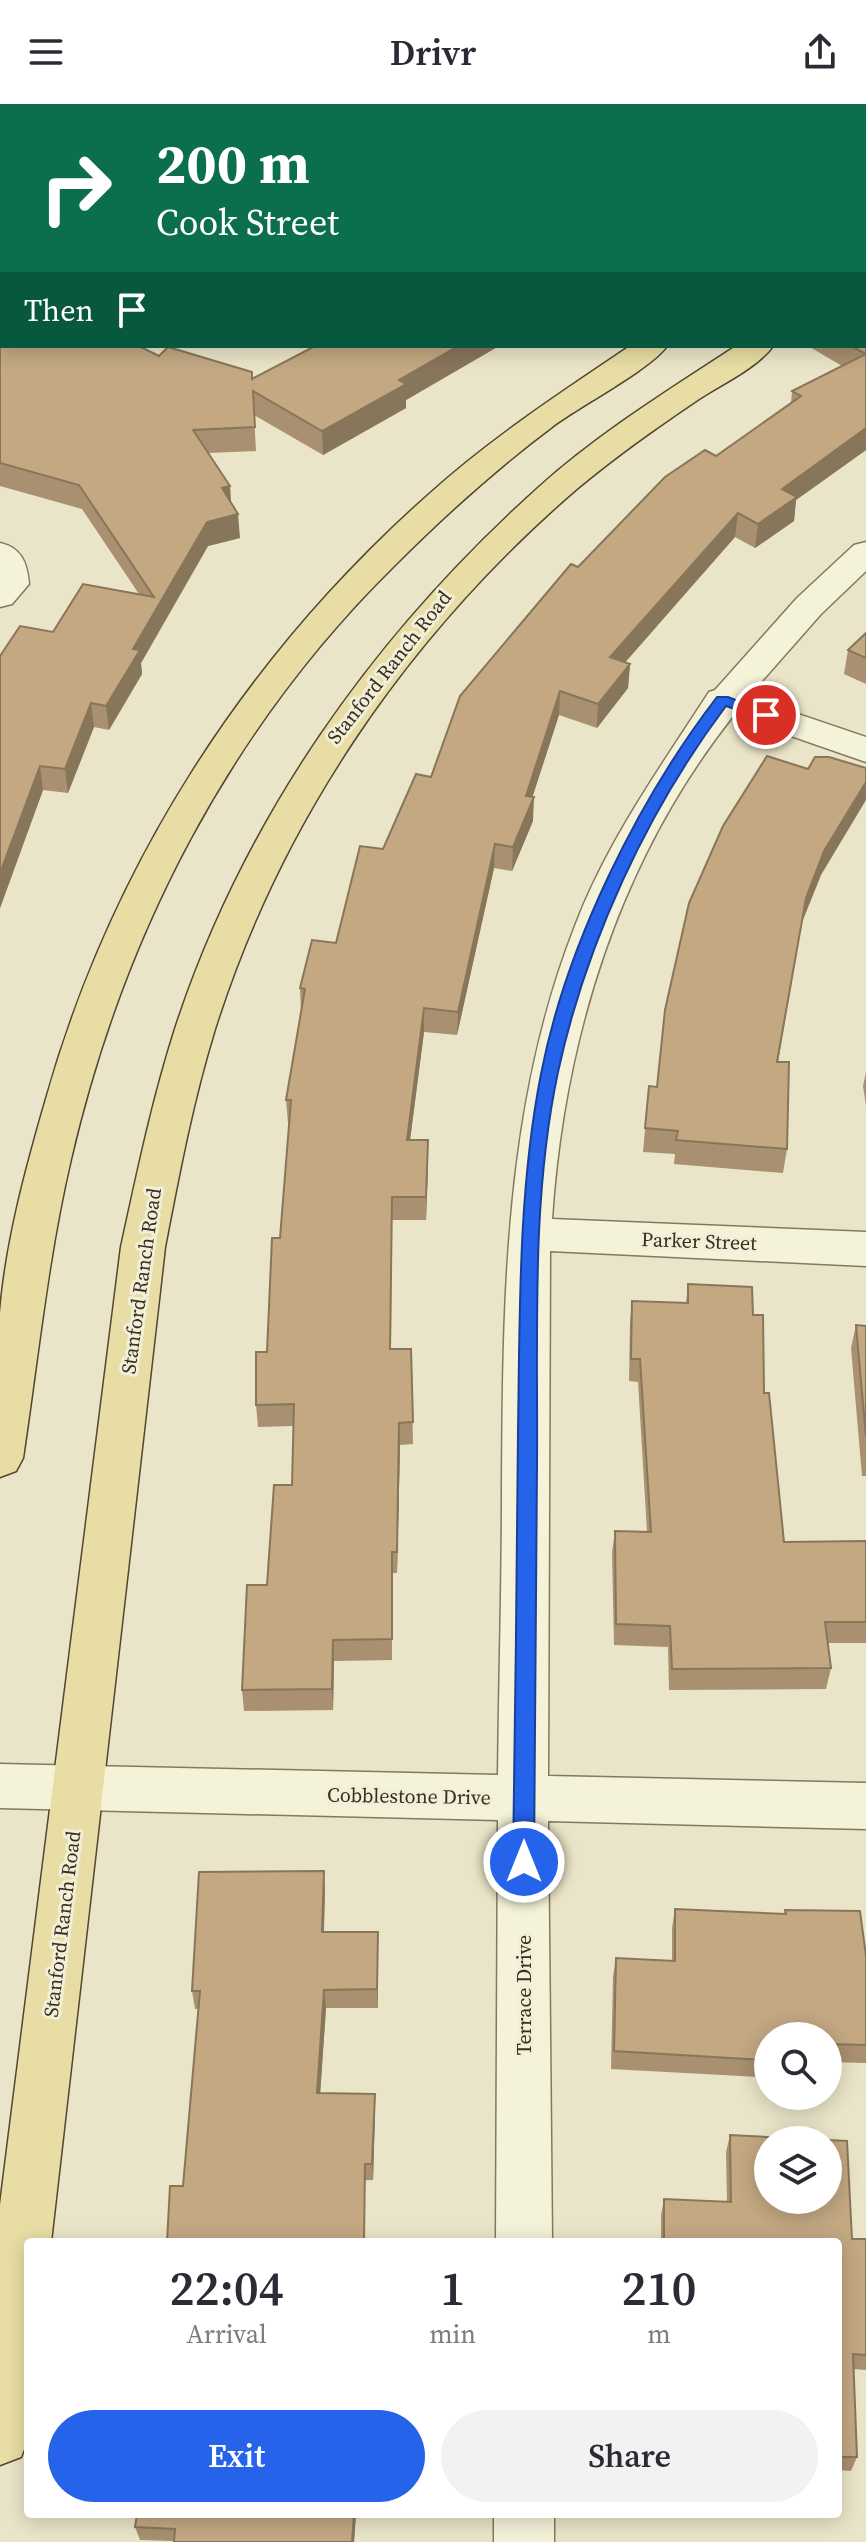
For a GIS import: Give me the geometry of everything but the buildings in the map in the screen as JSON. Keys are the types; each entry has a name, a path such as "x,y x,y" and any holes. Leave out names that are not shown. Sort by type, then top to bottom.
{"main road":[{"path":"0,1458 50,1156 100,992 164,849 215,762 281,666 326,611 384,551 483,462 538,419 648,348"},
{"name":"Stanford Ranch Road","path":"0,2436 143,1247 157,1164 202,1005 228,933 293,801 328,745 410,635 455,584 553,492 601,453 754,348"}],"street":[{"name":"Terrace Drive","path":"524,2238 524,1798 531,1234 536,1163 550,1072 599,917 623,859 691,742 722,700 810,604 866,552"},
{"path":"0,553 10,564 12,584 0,596"},
{"path":"722,700 866,750"},
{"name":"Parker Street","path":"531,1234 866,1249"},
{"name":"Cobblestone Drive","path":"0,1786 866,1806"},
{"path":"524,2518 524,2542"}],"route":[{"path":"524,1862 522,1721 529,1288 536,1163 550,1072 573,991 623,859 691,742 722,700 766,715"}]}
